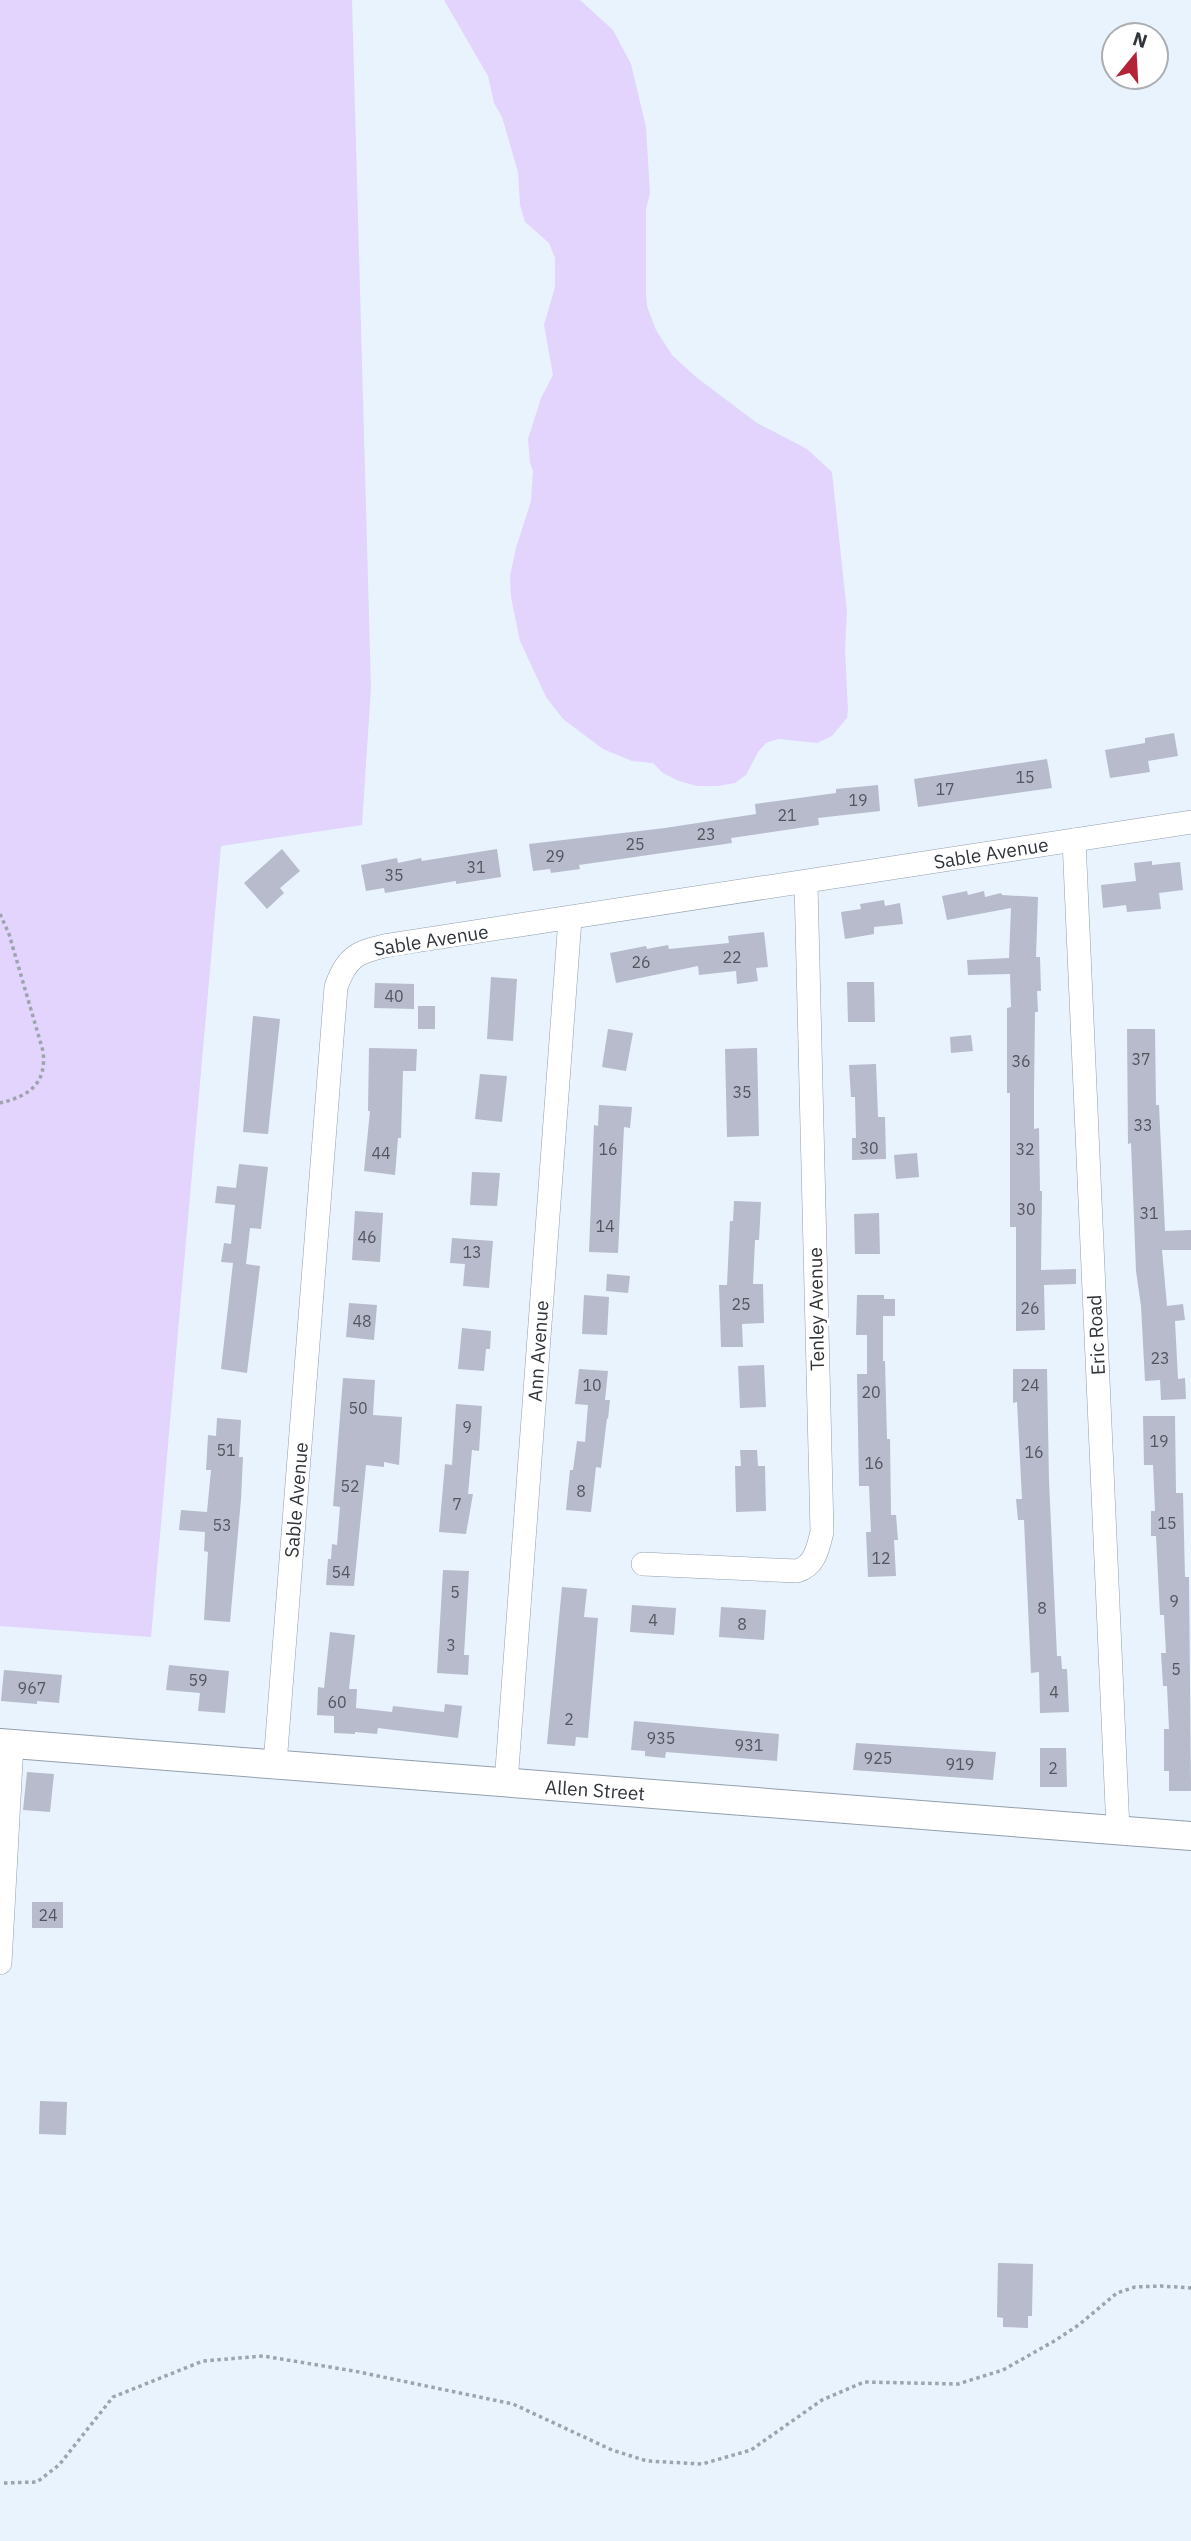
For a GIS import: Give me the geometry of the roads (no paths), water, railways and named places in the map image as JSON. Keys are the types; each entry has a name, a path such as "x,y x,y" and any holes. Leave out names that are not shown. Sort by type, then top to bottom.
{"street":[{"name":"Sable Avenue","path":"275,1764 336,987 348,961 371,949 1191,822"},
{"name":"Eric Road","path":"1074,840 1118,1830"},
{"name":"Tenley Avenue","path":"643,1564 797,1571 810,1563 818,1550 822,1532 806,883"},
{"name":"Ann Avenue","path":"506,1783 570,919"},
{"name":"Allen Street","path":"6,1743 1191,1836"},
{"path":"0,1963 6,1743"}]}
